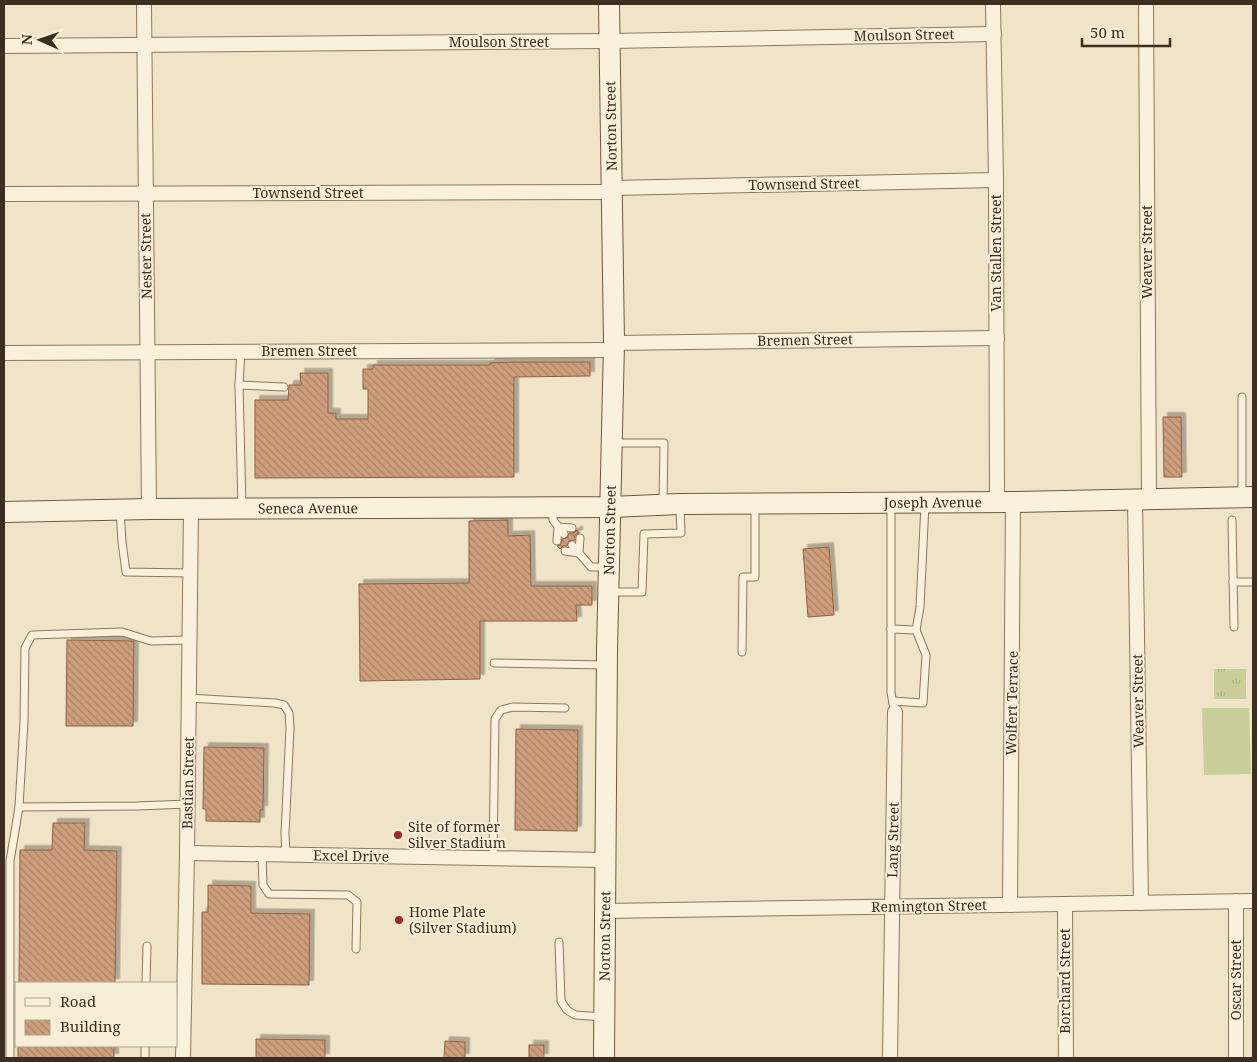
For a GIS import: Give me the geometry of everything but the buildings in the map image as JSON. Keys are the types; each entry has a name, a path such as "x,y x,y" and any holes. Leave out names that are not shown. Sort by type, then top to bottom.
{"main road":[{"name":"Norton Street","path":"604,1058 608,592 614,346 609,4"},
{"name":"Joseph Avenue","path":"611,507 1248,497"},
{"name":"Seneca Avenue","path":"4,512 191,508 611,507"}],"street":[{"name":"Nester Street","path":"144,4 149,509"},
{"name":"Van Stallen Street","path":"993,4 997,338 1005,502"},
{"name":"Weaver Street","path":"1141,903 1146,4"},
{"name":"Moulson Street","path":"4,46 610,41 994,34"},
{"name":"Townsend Street","path":"4,194 612,190 996,180"},
{"name":"Bremen Street","path":"4,353 614,346 997,338"},
{"name":"Wolfert Terrace","path":"1005,502 1010,905"},
{"name":"Bastian Street","path":"183,1058 180,990 187,853 191,508"},
{"name":"Lang Street","path":"890,1058 894,706"},
{"name":"Excel Drive","path":"187,853 605,860"},
{"name":"Oscar Street","path":"1236,901 1236,1058"},
{"name":"Remington Street","path":"605,911 1253,901"},
{"name":"Borchard Street","path":"1065,904 1066,1058"}],"lane":[{"path":"241,351 239,385 242,508"},
{"path":"239,385 284,386"},
{"path":"1242,397 1248,497"},
{"path":"608,592 642,592 644,534 681,534 672,505 664,443 612,442"},
{"path":"891,503 891,692 894,706 923,703 926,655 916,630 920,607 925,502"},
{"path":"742,652 743,577 755,577 755,504"},
{"path":"553,507 554,520 564,534"},
{"path":"120,509 126,572 190,573"},
{"path":"1232,520 1234,627"},
{"path":"558,527 572,528"},
{"path":"557,541 558,527"},
{"path":"579,553 580,538"},
{"path":"572,544 591,567 609,567"},
{"path":"565,551 579,553"},
{"path":"1233,582 1253,582"},
{"path":"891,629 916,630"},
{"path":"10,1058 10,861 19,807 24,722 25,648 32,635 122,632 151,641 190,640"},
{"path":"494,663 607,666"},
{"path":"189,698 275,703 284,705 289,713 286,855"},
{"path":"493,858 495,719 501,710 513,707 565,708"},
{"path":"19,807 188,804"},
{"path":"262,854 263,885 269,894 348,895 357,902 356,949"},
{"path":"559,942 561,1001 567,1010 575,1016 604,1017"},
{"path":"146,982 147,946"}],"green space":[{"path":"1214,669 1246,669 1246,699 1214,699"},
{"path":"1202,708 1249,708 1251,774 1204,775"}],"place":[{"name":"Site of former Silver Stadium","path":"398,835"},
{"name":"Home Plate (Silver Stadium)","path":"399,920"}]}
